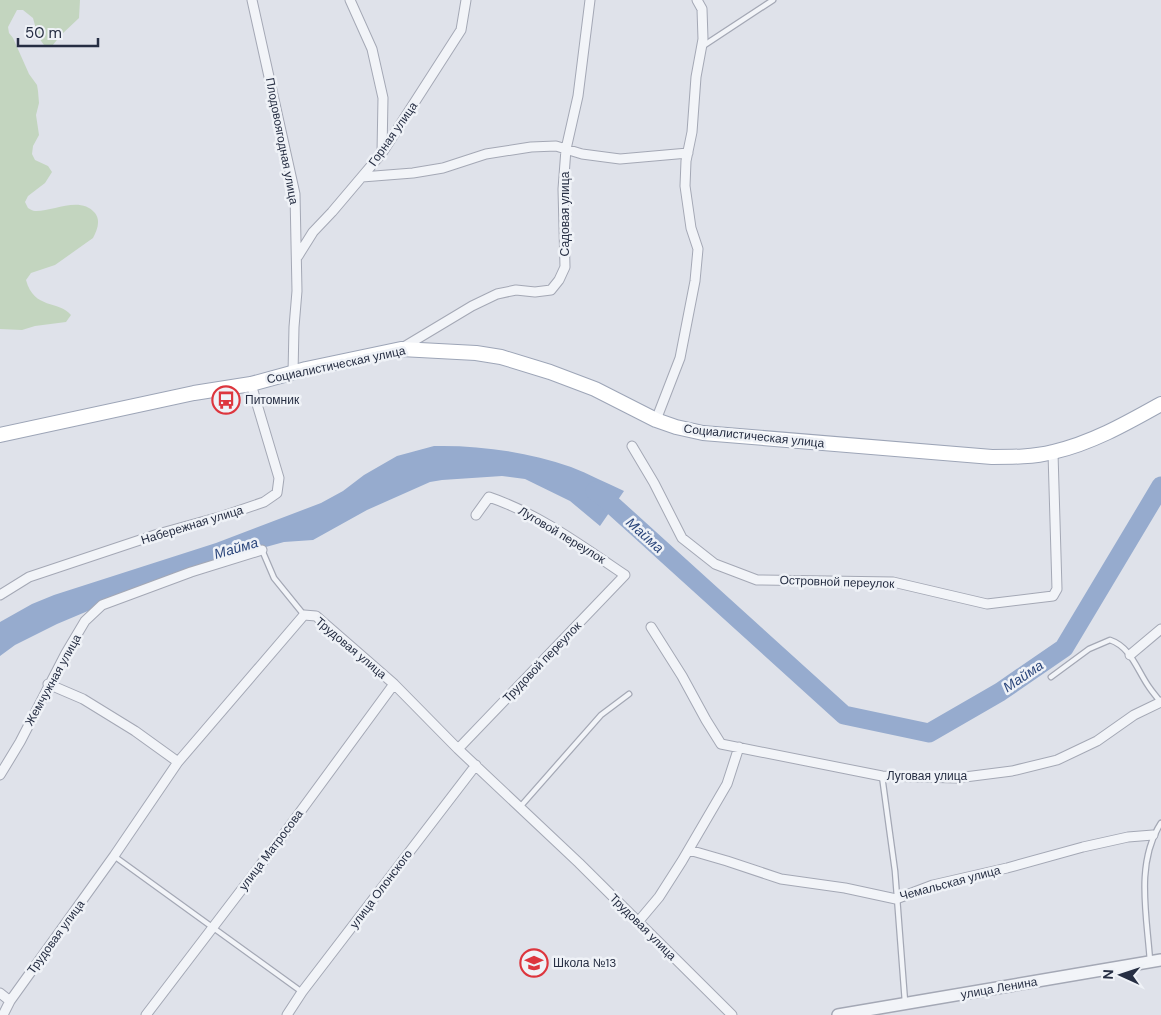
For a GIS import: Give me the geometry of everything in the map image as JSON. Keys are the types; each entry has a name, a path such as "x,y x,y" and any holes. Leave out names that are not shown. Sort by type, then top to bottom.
{"main road":[{"name":"Социалистическая улица","path":"0,435 194,393 251,384 401,349 476,352 502,356 595,389 656,420 676,427 704,433 982,456 1018,457 1052,453 1111,432 1161,404"}],"street":[{"name":"Плодовоягодная улица","path":"252,0 295,194 298,256 293,373"},
{"path":"350,0 372,49 383,98 382,153"},
{"name":"Горная улица","path":"298,256 313,232 382,153 461,30 466,0"},
{"name":"Садовая улица","path":"401,349 472,306 497,294 516,290 535,292 551,290 559,280 564,267 563,189 566,149 578,96 590,0"},
{"path":"656,420 680,358 695,281 698,249 692,228 685,186 703,39 702,8 697,0"},
{"path":"362,177 443,168 486,154 556,146 582,154 620,158 688,153"},
{"name":"Набережная улица","path":"0,595 29,577 158,534 256,505 277,493 280,478 251,384"},
{"name":"Островной переулок","path":"632,446 654,483 682,538 715,564 757,580 893,582 987,604 1053,596 1057,589 1052,453"},
{"name":"Луговой переулок","path":"476,515 489,497 512,505 555,528 625,575"},
{"name":"Жемчужная улица","path":"0,775 20,742 48,684 85,622 102,605 191,572 262,550"},
{"name":"Трудовой переулок","path":"458,749 625,575"},
{"name":"Трудовая улица","path":"4,1015 10,1000 114,856 178,762 304,615 316,616 394,684 458,749 520,807 732,1015"},
{"name":"Луговая улица","path":"651,627 721,744 882,776 957,778 1012,771 1056,760 1096,742 1134,715 1161,703"},
{"path":"1130,655 1161,629"},
{"path":"48,684 83,699 178,762"},
{"name":"улица Матросова","path":"146,1015 394,684"},
{"path":"638,922 659,897 728,784 739,747"},
{"name":"улица Олонского","path":"286,1015 476,765"},
{"name":"Чемальская улица","path":"689,850 781,879 845,888 896,899 933,885 1007,868 1083,847 1128,837 1153,835"},
{"name":"улица Ленина","path":"838,1015 1156,961"},
{"path":"0,993 10,1000"}],"lane":[{"path":"702,46 774,0"},
{"path":"262,550 274,578 304,615"},
{"path":"1051,676 1089,649 1110,640 1118,642 1130,655 1161,703"},
{"path":"520,807 600,715 629,694"},
{"path":"882,776 895,872 905,1004"},
{"path":"1156,961 1145,880 1153,835 1161,823"},
{"path":"114,856 302,992"}],"green space":[{"path":"0,0 80,0 79,18 52,46 46,47 43,44 33,18 23,10 17,10 8,27 9,33 29,74 37,85 39,103 36,115 39,135 33,146 32,154 35,160 48,166 52,172 45,183 28,196 25,202 28,208 35,211 82,205 95,213 98,222 93,238 55,265 31,273 26,280 35,296 66,310 71,315 66,322 35,326 22,330 0,329"}],"water":[{"path":"434,446 486,448 538,457 571,467 624,491 600,526 570,501 525,479 502,476 430,482 367,510 313,540 284,542 190,568 57,624 15,645 0,656 0,622 32,604 54,595 216,543 321,503 397,456"}],"waterway":[{"name":"Майма","path":"595,491 844,715 929,733 1000,692 1064,648 1161,486"}],"place":[{"name":"Питомник","path":"226,400"},
{"name":"Школа №13","path":"534,963"}]}
